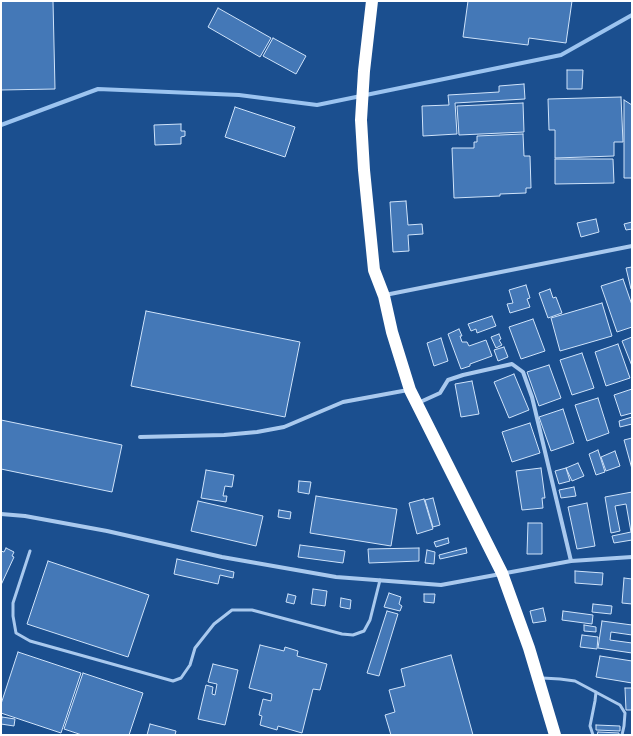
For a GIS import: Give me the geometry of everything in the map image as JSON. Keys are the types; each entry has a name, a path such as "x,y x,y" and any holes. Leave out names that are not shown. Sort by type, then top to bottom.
{"highway":[{"path":"372,1 364,71 361,120 364,170 374,270 384,296 392,332 410,390 502,573 538,678 554,735"}],"street":[{"path":"384,296 632,246"},
{"path":"417,404 440,393 448,380 463,375 512,364 523,372 532,397 571,561"},
{"path":"140,437 224,435 257,432 284,427 343,402 410,390"},
{"path":"1,514 25,516 107,531 222,557 336,577 441,585 571,561 632,557"}],"lane":[{"path":"30,551 13,603 13,616 16,633 30,640 173,681 181,678 190,665 195,648 214,624 232,610 252,610 342,634 353,635 364,631 370,620 380,580"},
{"path":"538,678 575,681 620,705 624,713 622,735"},
{"path":"592,735 590,726 596,701 596,692"}],"building":[{"path":"1,1 53,1 55,89 1,90"},
{"path":"468,1 572,1 566,43 529,38 528,45 463,37"},
{"path":"218,8 271,38 260,57 208,27"},
{"path":"273,38 306,56 296,74 263,56"},
{"path":"567,70 583,70 582,89 567,89"},
{"path":"524,84 525,99 455,103 457,134 423,136 422,106 449,105 448,95 499,92 499,86"},
{"path":"621,97 623,142 614,142 614,156 555,158 555,130 549,130 548,99"},
{"path":"624,100 632,105 632,178 624,178"},
{"path":"523,103 524,132 459,135 457,106"},
{"path":"235,107 295,127 285,157 225,137"},
{"path":"181,124 181,131 185,131 185,136 181,137 181,144 155,145 154,125"},
{"path":"523,134 524,156 530,156 531,188 526,188 526,193 454,198 452,148 474,148 474,142 477,142 477,136"},
{"path":"555,159 613,159 614,183 555,184"},
{"path":"406,201 408,225 422,224 423,234 408,235 409,251 393,252 390,202"},
{"path":"596,219 599,232 581,237 577,223"},
{"path":"632,222 632,229 626,230 624,224"},
{"path":"632,267 632,289 631,289 626,268"},
{"path":"623,279 632,305 632,327 617,332 601,286"},
{"path":"526,285 530,298 527,299 530,307 510,313 507,304 513,303 509,290"},
{"path":"550,289 553,298 556,297 562,313 548,318 539,293"},
{"path":"602,303 612,336 560,351 551,318"},
{"path":"146,311 300,342 285,417 131,386"},
{"path":"492,316 496,326 477,333 476,329 471,331 468,324"},
{"path":"533,319 545,351 521,359 509,327"},
{"path":"459,329 462,336 460,336 462,342 467,342 469,346 486,340 492,356 461,369 448,334"},
{"path":"499,334 501,339 499,340 502,345 496,348 491,337"},
{"path":"632,337 632,366 622,341"},
{"path":"441,338 448,361 434,366 427,343"},
{"path":"618,344 630,378 606,386 595,352"},
{"path":"504,347 508,357 498,361 494,350"},
{"path":"582,353 594,388 572,395 560,360"},
{"path":"549,365 561,398 539,406 527,372"},
{"path":"514,374 529,410 509,418 494,382"},
{"path":"472,381 479,414 461,417 455,384"},
{"path":"632,389 632,413 621,416 614,395"},
{"path":"598,398 609,433 587,441 575,405"},
{"path":"563,409 574,443 551,451 539,417"},
{"path":"632,417 632,424 620,427 619,421"},
{"path":"1,420 122,445 112,492 1,469"},
{"path":"530,423 540,453 512,462 502,432"},
{"path":"632,438 632,469 624,440"},
{"path":"598,450 605,472 596,475 589,454"},
{"path":"615,451 620,466 606,471 601,457"},
{"path":"578,463 584,476 572,481 566,468"},
{"path":"541,468 545,498 542,498 543,508 522,510 516,471"},
{"path":"566,468 570,481 559,484 555,471"},
{"path":"206,470 234,475 232,487 225,486 223,496 227,496 226,502 201,498"},
{"path":"299,481 311,482 309,494 298,492"},
{"path":"574,487 576,496 561,498 559,490"},
{"path":"632,492 632,540 614,543 612,536 631,532 626,504 615,506 620,531 611,533 605,497"},
{"path":"316,496 397,509 391,546 310,533"},
{"path":"433,498 440,525 433,527 425,500"},
{"path":"424,499 433,529 417,534 409,503"},
{"path":"198,501 263,516 256,546 191,531"},
{"path":"587,503 595,546 577,549 568,507"},
{"path":"279,510 291,512 290,519 278,517"},
{"path":"528,523 542,523 542,554 527,554"},
{"path":"448,538 449,543 436,547 434,542"},
{"path":"300,545 345,551 343,563 298,557"},
{"path":"6,548 14,552 12,556 14,557 1,585 1,551 4,552"},
{"path":"419,548 419,561 369,563 368,549"},
{"path":"466,548 467,553 440,559 439,555"},
{"path":"427,550 435,552 434,564 425,563"},
{"path":"177,559 234,572 233,578 220,575 218,584 174,574"},
{"path":"48,561 149,595 128,657 27,624"},
{"path":"575,571 603,573 602,585 575,583"},
{"path":"624,578 632,579 632,604 622,603"},
{"path":"313,589 327,591 325,606 311,604"},
{"path":"389,593 401,597 399,604 402,606 400,611 384,607"},
{"path":"288,594 296,596 294,604 286,602"},
{"path":"424,594 435,594 434,603 424,602"},
{"path":"341,598 351,600 350,609 340,607"},
{"path":"593,604 612,606 611,614 592,612"},
{"path":"543,608 546,621 533,623 530,611"},
{"path":"387,611 398,614 379,676 367,673"},
{"path":"563,611 593,615 592,624 562,620"},
{"path":"602,621 632,625 632,635 611,632 610,640 632,643 632,653 598,648"},
{"path":"584,625 596,627 596,632 584,631"},
{"path":"582,635 598,637 597,649 580,647"},
{"path":"260,645 284,651 285,647 298,651 297,656 327,664 320,690 313,689 302,733 278,726 277,730 260,725 262,716 259,715 263,699 271,701 272,694 249,688"},
{"path":"18,652 81,673 61,733 1,713 1,704"},
{"path":"451,655 473,735 391,735 385,715 395,712 389,690 405,686 401,669"},
{"path":"600,656 632,661 632,683 596,677"},
{"path":"213,664 238,670 225,725 198,719 206,685 213,687 212,694 215,695 217,684 208,682"},
{"path":"83,673 143,693 129,735 82,735 64,729"},
{"path":"625,688 632,688 632,710 626,710"},
{"path":"2,717 15,719 14,726 1,724"},
{"path":"150,724 176,731 175,735 147,735"},
{"path":"596,725 620,726 620,731 596,730"},
{"path":"598,732 619,733 619,735 597,735"}],"waterway":[{"path":"1,125 98,89 239,95 317,105 561,55 632,15"}]}
